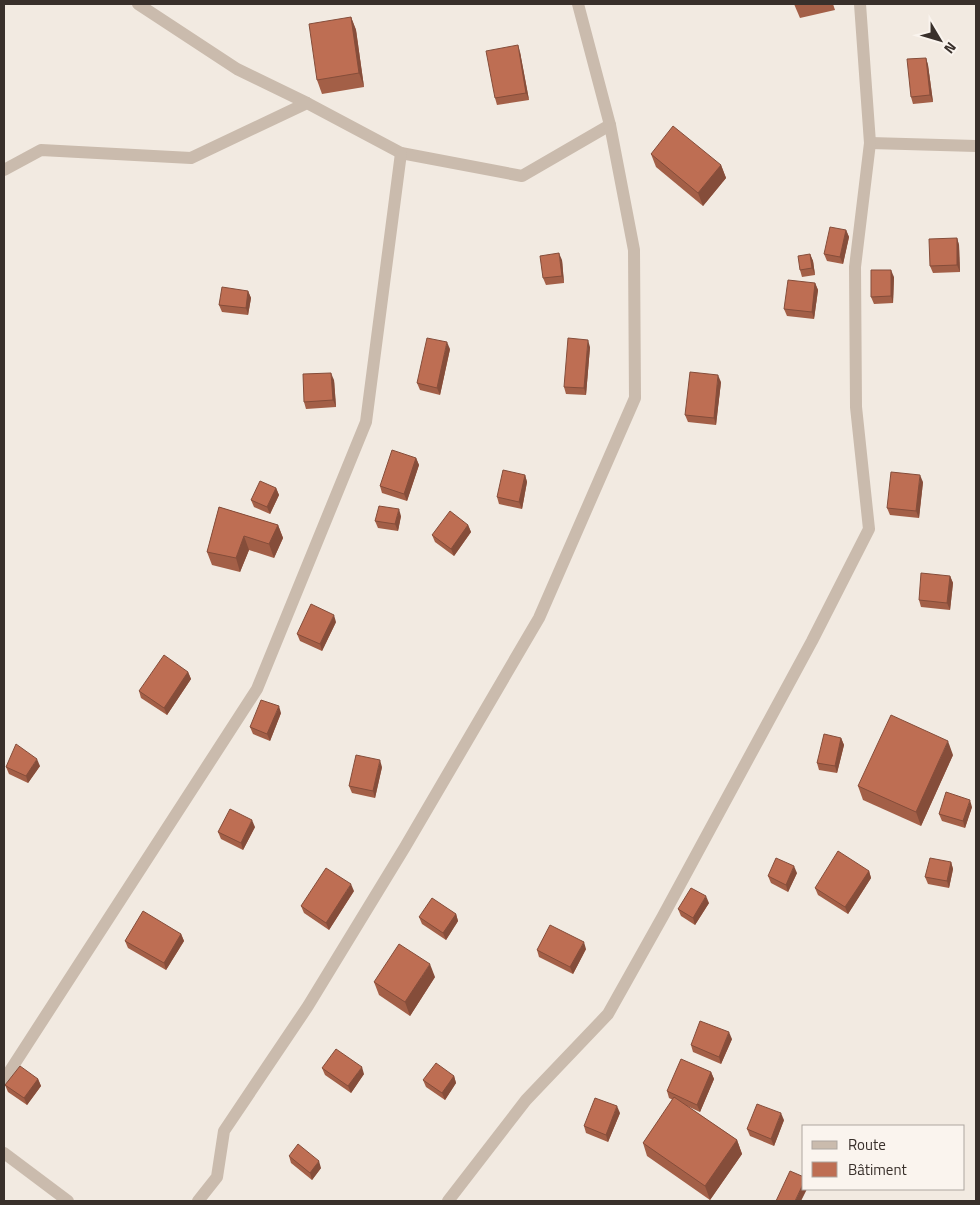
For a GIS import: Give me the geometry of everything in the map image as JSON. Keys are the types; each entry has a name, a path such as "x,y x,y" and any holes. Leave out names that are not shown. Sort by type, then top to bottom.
{"street":[{"path":"138,4 237,69 307,102 401,154 522,176 610,125"},
{"path":"198,1201 217,1177 224,1131 313,997 400,856 539,618 635,398 634,250 610,125 578,4"},
{"path":"448,1201 526,1100 608,1014 803,658 869,529 856,407 854,267 870,143 860,4"},
{"path":"4,170 41,150 191,158 307,102"},
{"path":"870,143 976,146"},
{"path":"4,1080 257,689 366,422 401,154"},
{"path":"4,1153 68,1201"}],"building":[{"path":"351,17 359,73 317,80 309,24"},
{"path":"518,45 526,93 495,98 486,51"},
{"path":"926,58 930,95 911,97 907,59"},
{"path":"673,126 721,165 698,193 651,154"},
{"path":"830,227 846,230 840,257 824,254"},
{"path":"957,238 957,265 930,266 929,239"},
{"path":"559,253 562,276 543,278 540,256"},
{"path":"810,254 812,268 800,270 798,256"},
{"path":"871,270 891,270 891,296 871,297"},
{"path":"788,280 815,283 812,312 784,309"},
{"path":"222,287 248,291 246,308 219,305"},
{"path":"427,338 447,342 437,388 417,383"},
{"path":"568,338 588,340 584,388 564,387"},
{"path":"690,372 718,375 714,418 685,415"},
{"path":"331,373 333,400 304,402 303,374"},
{"path":"392,450 416,458 404,494 380,486"},
{"path":"503,470 525,475 519,502 497,497"},
{"path":"891,472 920,475 916,511 887,508"},
{"path":"260,481 276,488 267,507 251,500"},
{"path":"379,506 399,509 395,524 375,521"},
{"path":"219,507 278,525 269,544 244,536 236,558 207,552"},
{"path":"450,511 468,525 451,549 432,535"},
{"path":"921,573 950,576 947,603 919,600"},
{"path":"311,604 334,615 320,644 297,634"},
{"path":"164,655 188,672 164,708 139,691"},
{"path":"261,700 279,706 267,734 250,727"},
{"path":"891,715 948,741 916,812 858,786"},
{"path":"824,734 841,738 835,766 817,763"},
{"path":"16,744 37,759 26,776 6,767"},
{"path":"356,755 380,760 373,791 349,786"},
{"path":"946,792 970,800 963,821 939,814"},
{"path":"230,809 252,820 241,843 218,832"},
{"path":"838,851 869,871 845,907 815,888"},
{"path":"776,858 794,866 786,885 768,876"},
{"path":"930,858 951,862 947,881 925,877"},
{"path":"326,868 351,884 326,923 301,906"},
{"path":"691,888 706,896 693,918 678,909"},
{"path":"432,898 456,914 443,933 419,917"},
{"path":"143,911 181,934 164,963 125,941"},
{"path":"550,925 584,942 570,967 537,950"},
{"path":"399,944 430,964 405,1002 374,982"},
{"path":"700,1021 729,1032 719,1057 691,1045"},
{"path":"336,1049 362,1067 348,1086 322,1068"},
{"path":"681,1059 711,1072 697,1105 667,1091"},
{"path":"436,1063 454,1076 442,1093 423,1080"},
{"path":"20,1066 38,1079 24,1098 5,1085"},
{"path":"674,1097 737,1140 705,1186 643,1143"},
{"path":"595,1098 617,1106 606,1135 584,1126"},
{"path":"757,1104 781,1113 771,1139 747,1129"},
{"path":"298,1144 319,1161 310,1173 289,1156"},
{"path":"790,1171 802,1176 802,1186 795,1201 776,1201"}]}
